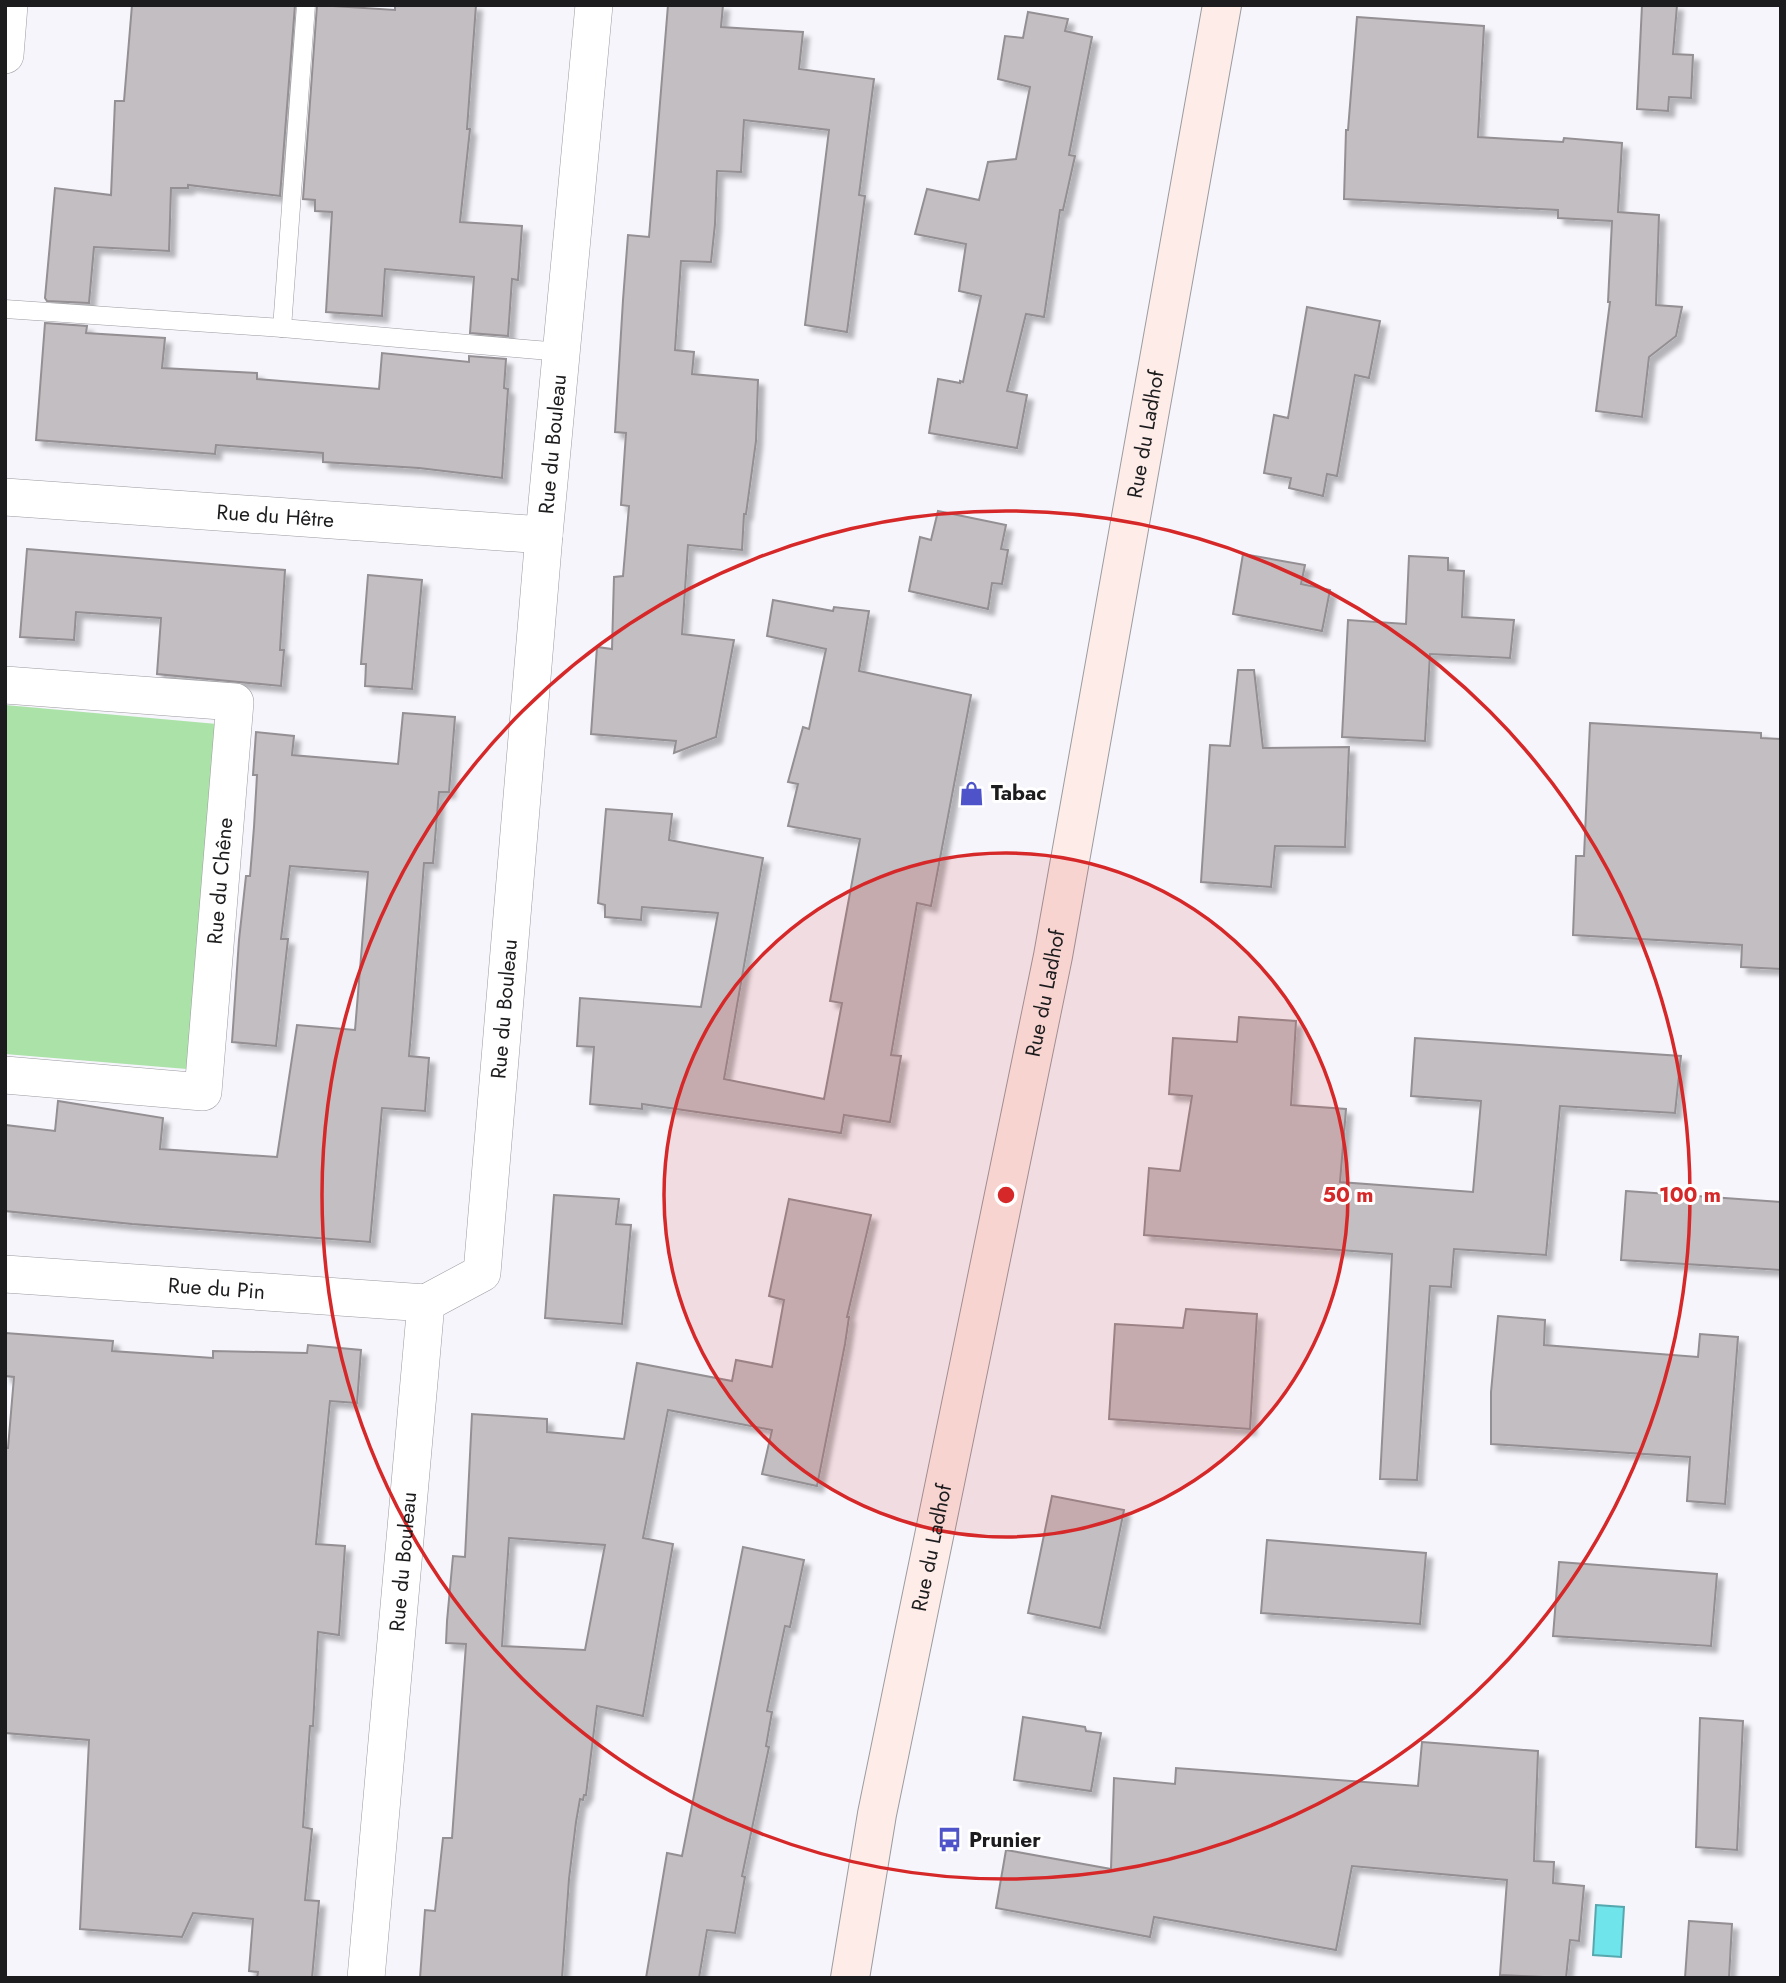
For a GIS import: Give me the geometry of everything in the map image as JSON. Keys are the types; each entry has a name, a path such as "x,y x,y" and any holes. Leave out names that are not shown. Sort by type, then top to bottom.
{"main road":[{"name":"Rue du Ladhof","path":"850,1978 877,1814 1053,956 1222,5"}],"street":[{"path":"5,55 9,5"},
{"name":"Rue du Bouleau","path":"366,1978 426,1303 482,1273 544,535 594,5"},
{"name":"Rue du Hêtre","path":"5,497 544,535"},
{"name":"Rue du Chêne","path":"5,685 235,702 203,1092 5,1074"},
{"name":"Rue du Pin","path":"5,1274 426,1303"}],"lane":[{"path":"282,328 306,5"},
{"path":"5,309 282,328 561,352"}],"green space":[{"path":"5,705 217,724 187,1069 5,1054"}],"water":[{"path":"1596,1905 1624,1907 1621,1957 1593,1955"}],"building":[{"path":"132,5 295,5 280,196 188,185 188,188 171,188 169,251 94,247 89,303 47,301 45,298 55,188 111,195 115,101 124,101"},
{"path":"317,5 395,10 395,5 476,5 467,129 470,129 460,222 522,226 518,280 512,279 508,336 470,333 474,277 385,269 382,316 326,312 332,212 315,211 315,200 303,199"},
{"path":"668,5 723,5 721,27 803,32 799,69 874,79 859,195 865,196 847,332 805,325 829,130 744,120 741,172 717,171 711,262 681,261 675,350 694,352 692,374 758,380 756,441 744,514 742,550 688,545 682,634 734,640 716,737 674,753 676,741 591,734 597,647 612,649 614,577 623,576 629,506 621,505 626,433 615,432 628,235 649,237"},
{"path":"1642,5 1677,5 1673,54 1693,55 1691,98 1669,97 1668,111 1637,109"},
{"path":"1028,12 1068,19 1065,31 1092,37 1069,155 1075,156 1063,210 1060,210 1044,317 1026,314 1007,391 1027,395 1017,448 929,433 938,379 963,382 981,296 959,291 966,244 915,234 927,189 979,200 988,162 1016,159 1030,87 998,79 1005,36 1023,38"},
{"path":"1357,17 1484,26 1478,137 1563,142 1564,138 1622,143 1618,212 1659,215 1656,305 1682,307 1676,336 1649,357 1642,417 1596,411 1610,302 1612,221 1558,218 1558,210 1344,199 1346,130"},
{"path":"1307,307 1380,321 1369,378 1355,375 1337,476 1327,474 1323,496 1289,488 1291,478 1264,473 1274,415 1288,418"},
{"path":"45,323 87,326 86,333 165,338 162,368 257,373 257,379 379,389 382,353 469,362 469,356 506,359 504,388 508,389 502,478 419,468 323,462 323,453 216,445 215,454 36,440"},
{"path":"938,511 1006,525 1001,549 1008,550 1002,584 992,583 988,609 909,591 920,537 931,540"},
{"path":"27,549 285,570 280,650 284,650 281,686 157,674 161,618 76,612 74,640 20,637"},
{"path":"1243,554 1305,565 1301,584 1330,590 1322,631 1233,614"},
{"path":"1409,556 1448,558 1448,570 1464,571 1462,617 1514,620 1510,658 1430,654 1425,741 1342,737 1348,620 1406,624"},
{"path":"368,575 422,580 412,689 365,686 366,664 361,664"},
{"path":"773,600 833,611 834,607 869,611 859,671 971,695 931,906 917,903 891,1055 901,1056 890,1122 844,1115 841,1133 642,1104 642,1109 590,1104 594,1047 577,1046 580,998 701,1007 718,913 642,907 641,920 605,917 605,905 598,903 606,809 672,814 669,840 763,858 724,1079 824,1099 842,1003 830,1001 860,839 788,826 798,784 788,782 803,727 809,729 826,649 767,636"},
{"path":"1238,670 1254,670 1263,748 1349,747 1345,847 1275,846 1271,887 1201,882 1210,745 1230,746"},
{"path":"403,713 455,717 449,792 439,792 433,863 424,863 409,1056 429,1058 425,1111 382,1108 370,1242 132,1224 5,1211 5,1125 55,1131 58,1101 163,1118 160,1149 277,1157 297,1025 355,1030 368,872 290,866 281,939 288,939 276,1046 232,1042 239,940 246,876 250,876 254,827 256,732 294,736 292,755 398,764"},
{"path":"1590,723 1761,733 1761,738 1781,739 1781,969 1741,967 1742,945 1573,935 1576,856 1584,856"},
{"path":"1239,1017 1296,1021 1291,1105 1346,1109 1340,1182 1473,1192 1481,1101 1411,1096 1415,1038 1681,1056 1675,1113 1560,1106 1546,1255 1454,1249 1451,1287 1430,1286 1417,1480 1380,1479 1392,1254 1144,1235 1149,1168 1180,1171 1192,1096 1169,1094 1173,1038 1237,1042"},
{"path":"1626,1191 1781,1202 1781,1270 1621,1260"},
{"path":"554,1195 619,1199 616,1224 631,1225 622,1324 545,1318"},
{"path":"789,1199 871,1215 847,1317 845,1344 817,1486 762,1474 772,1430 668,1410 643,1538 673,1544 643,1716 597,1706 586,1795 583,1800 580,1799 576,1822 562,1978 420,1978 425,1910 435,1911 443,1838 452,1838 466,1644 446,1643 447,1621 453,1556 465,1557 472,1414 547,1419 547,1432 624,1439 637,1363 732,1381 736,1360 772,1367 784,1300 769,1296","holes":["509,1538 605,1545 585,1650 502,1646"]},
{"path":"1186,1309 1257,1314 1250,1429 1109,1419 1115,1324 1183,1328"},
{"path":"1498,1316 1545,1320 1544,1345 1698,1357 1700,1334 1738,1337 1725,1504 1687,1501 1690,1457 1491,1444 1491,1392"},
{"path":"5,1333 113,1341 112,1351 213,1358 213,1351 307,1353 308,1345 361,1350 357,1403 330,1401 316,1544 345,1546 339,1635 318,1632 313,1726 310,1726 303,1827 312,1829 305,1900 319,1901 312,1978 257,1978 258,1972 249,1971 253,1919 193,1913 182,1937 80,1929 89,1740 5,1733 5,1448 8,1448 14,1377 5,1376"},
{"path":"1052,1496 1124,1510 1100,1628 1028,1613"},
{"path":"1267,1540 1426,1553 1420,1624 1261,1613"},
{"path":"743,1547 804,1560 790,1627 785,1626 767,1711 772,1712 766,1746 769,1747 742,1876 745,1877 735,1933 707,1930 699,1978 646,1978 667,1853 682,1856"},
{"path":"1559,1562 1717,1574 1711,1646 1553,1636"},
{"path":"1023,1717 1085,1727 1086,1731 1101,1733 1091,1791 1014,1780"},
{"path":"1700,1718 1743,1721 1737,1850 1696,1847"},
{"path":"1422,1742 1538,1751 1534,1861 1554,1862 1553,1883 1584,1886 1579,1941 1570,1940 1566,1978 1500,1975 1507,1880 1352,1866 1336,1950 1154,1917 1150,1937 996,1908 1006,1850 1111,1869 1114,1778 1175,1784 1176,1768 1418,1786"},
{"path":"1689,1921 1732,1924 1729,1978 1685,1978"}],"place":[{"name":"Tabac","path":"971,793"},
{"name":"Prunier","path":"949,1840"}]}
